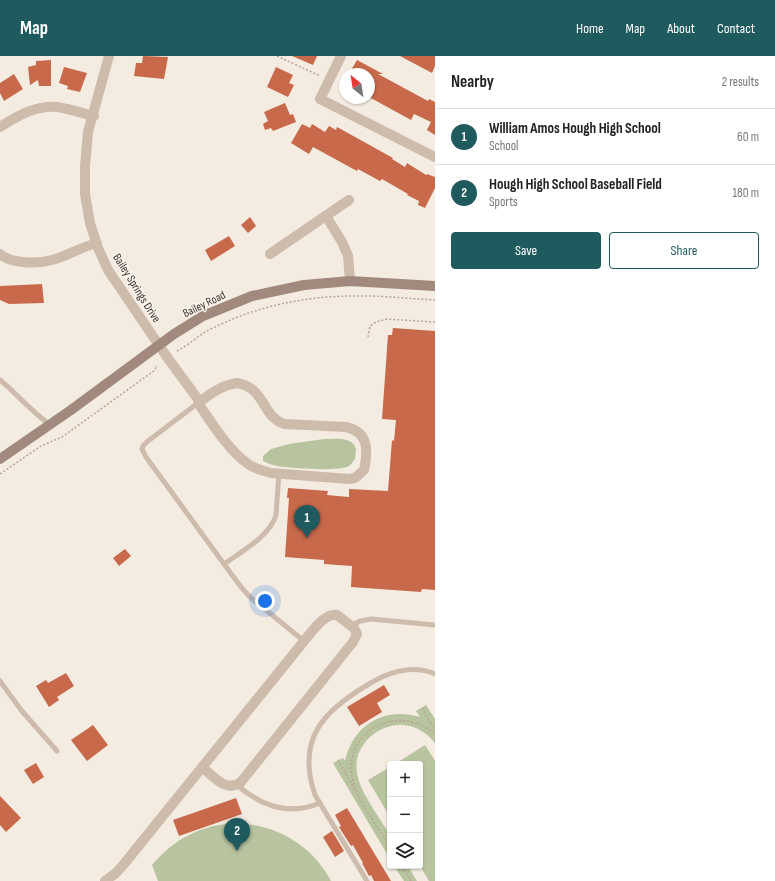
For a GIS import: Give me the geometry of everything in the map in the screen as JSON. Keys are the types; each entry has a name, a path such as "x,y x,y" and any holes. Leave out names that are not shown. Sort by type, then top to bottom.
{"street":[{"name":"Bailey Springs Drive","path":"110,56 94,116 88,132 85,166 85,187 90,223 96,243 108,270 223,438 237,455 248,464 259,470 279,473 349,479 355,478 364,470 366,443 355,429 348,427 280,423 253,389 243,384 237,383 224,386 199,402"},
{"path":"341,56 320,99 435,157"},
{"path":"0,127 26,112 41,108 57,107 94,116"},
{"path":"270,254 349,200"},
{"path":"326,216 342,242 348,256 350,281"},
{"path":"0,254 6,259 24,263 52,261 96,243"},
{"name":"Bailey Road","path":"0,459 174,334 203,316 252,296 304,285 350,281 393,282 435,286"},
{"path":"105,881 116,873 124,864 322,620 330,615 337,615 354,628 357,634 353,642 241,782 237,785 226,786 202,768"}],"lane":[{"path":"0,380 16,393 40,418 49,424"},
{"path":"199,402 143,446 143,453 241,587 251,598 304,641"},
{"path":"224,564 261,537 274,522 276,515 279,473"},
{"path":"351,626 360,621 371,620 435,625"},
{"path":"367,881 320,803 312,784 309,769 309,754 317,731 327,715 336,706 356,692 388,674 422,670 435,674"},
{"path":"0,681 21,710 57,751"},
{"path":"237,785 247,794 260,802 271,806 288,809 303,809 320,803"}],"path":[{"path":"277,56 320,76 328,84"},
{"path":"177,350 220,324 258,310 278,305 311,299 343,296 435,300"},
{"path":"368,338 370,326 387,319 435,322"},
{"path":"0,474 41,446 62,437 154,370 156,365"},
{"path":"422,708 435,730"},
{"path":"358,794 352,775 353,756 361,739 371,729 384,722 404,720 414,721 424,725 435,734"},
{"path":"338,760 387,842"},
{"path":"404,869 411,881"}],"green space":[{"path":"324,439 343,439 351,442 356,449 355,459 349,466 335,469 292,468 277,466 263,461 263,456 271,449 289,444"},
{"path":"426,705 435,719 435,743 425,733 417,728 404,725 395,725 382,729 370,737 361,748 357,758 359,780 363,790 368,801 387,831 387,854 333,763 343,758 345,761 349,748 355,737 372,721 394,714 407,714 420,717 416,711"},
{"path":"425,745 435,761 435,881 429,881 422,869 423,761 400,761"},
{"path":"387,769 387,812 368,780"},
{"path":"237,823 266,828 292,839 314,857 331,881 158,881 152,865 170,847 200,830 224,824"},
{"path":"396,869 410,869 417,881 404,881"}],"building":[{"path":"143,56 168,57 164,79 134,76 136,63 142,63"},
{"path":"292,56 317,56 313,65"},
{"path":"400,56 435,56 435,66 432,73"},
{"path":"51,60 51,86 39,86 38,80 30,85 28,67 36,65 36,61"},
{"path":"357,60 372,68 352,68"},
{"path":"64,67 87,73 80,92 67,89 68,86 59,83"},
{"path":"276,67 293,75 289,83 294,85 288,97 267,87"},
{"path":"375,70 383,74 378,74 428,101 429,99 435,102 435,135 427,130 431,122 414,114 411,120 375,100"},
{"path":"14,74 23,89 4,101 0,93 0,83"},
{"path":"285,103 290,115 293,114 296,122 273,131 271,128 265,130 263,124 268,121 264,112"},
{"path":"302,124 310,128 312,124 325,132 329,126 336,130 337,127 393,158 392,159 405,167 407,163 426,175 435,177 435,188 425,208 418,205 419,201 382,179 380,181 358,169 357,171 313,147 309,154 291,143"},
{"path":"250,217 256,226 248,233 241,225"},
{"path":"229,236 235,246 211,261 205,250"},
{"path":"42,284 44,303 9,304 0,300 0,286"},
{"path":"393,328 435,331 435,590 422,589 421,592 351,587 352,566 324,564 324,560 285,557 289,498 287,498 288,488 328,491 327,495 349,497 349,489 388,491 392,440 394,441 396,420 382,419 388,335 392,335"},
{"path":"125,549 131,556 119,566 113,558"},
{"path":"66,673 74,686 57,697 59,700 49,707 36,686 46,680 48,683"},
{"path":"384,685 390,695 377,703 382,712 359,726 347,707"},
{"path":"93,725 108,745 87,761 71,740"},
{"path":"36,763 44,777 33,784 24,770"},
{"path":"0,796 21,818 6,832 0,825"},
{"path":"236,798 242,814 179,836 173,820"},
{"path":"347,808 391,881 374,881 371,875 369,876 353,845 351,846 339,827 341,826 335,815"},
{"path":"332,831 344,851 335,857 323,837"}],"place":[{"name":"William Amos Hough High School","path":"307,538"},
{"name":"Hough High School Baseball Field","path":"237,851"}]}
